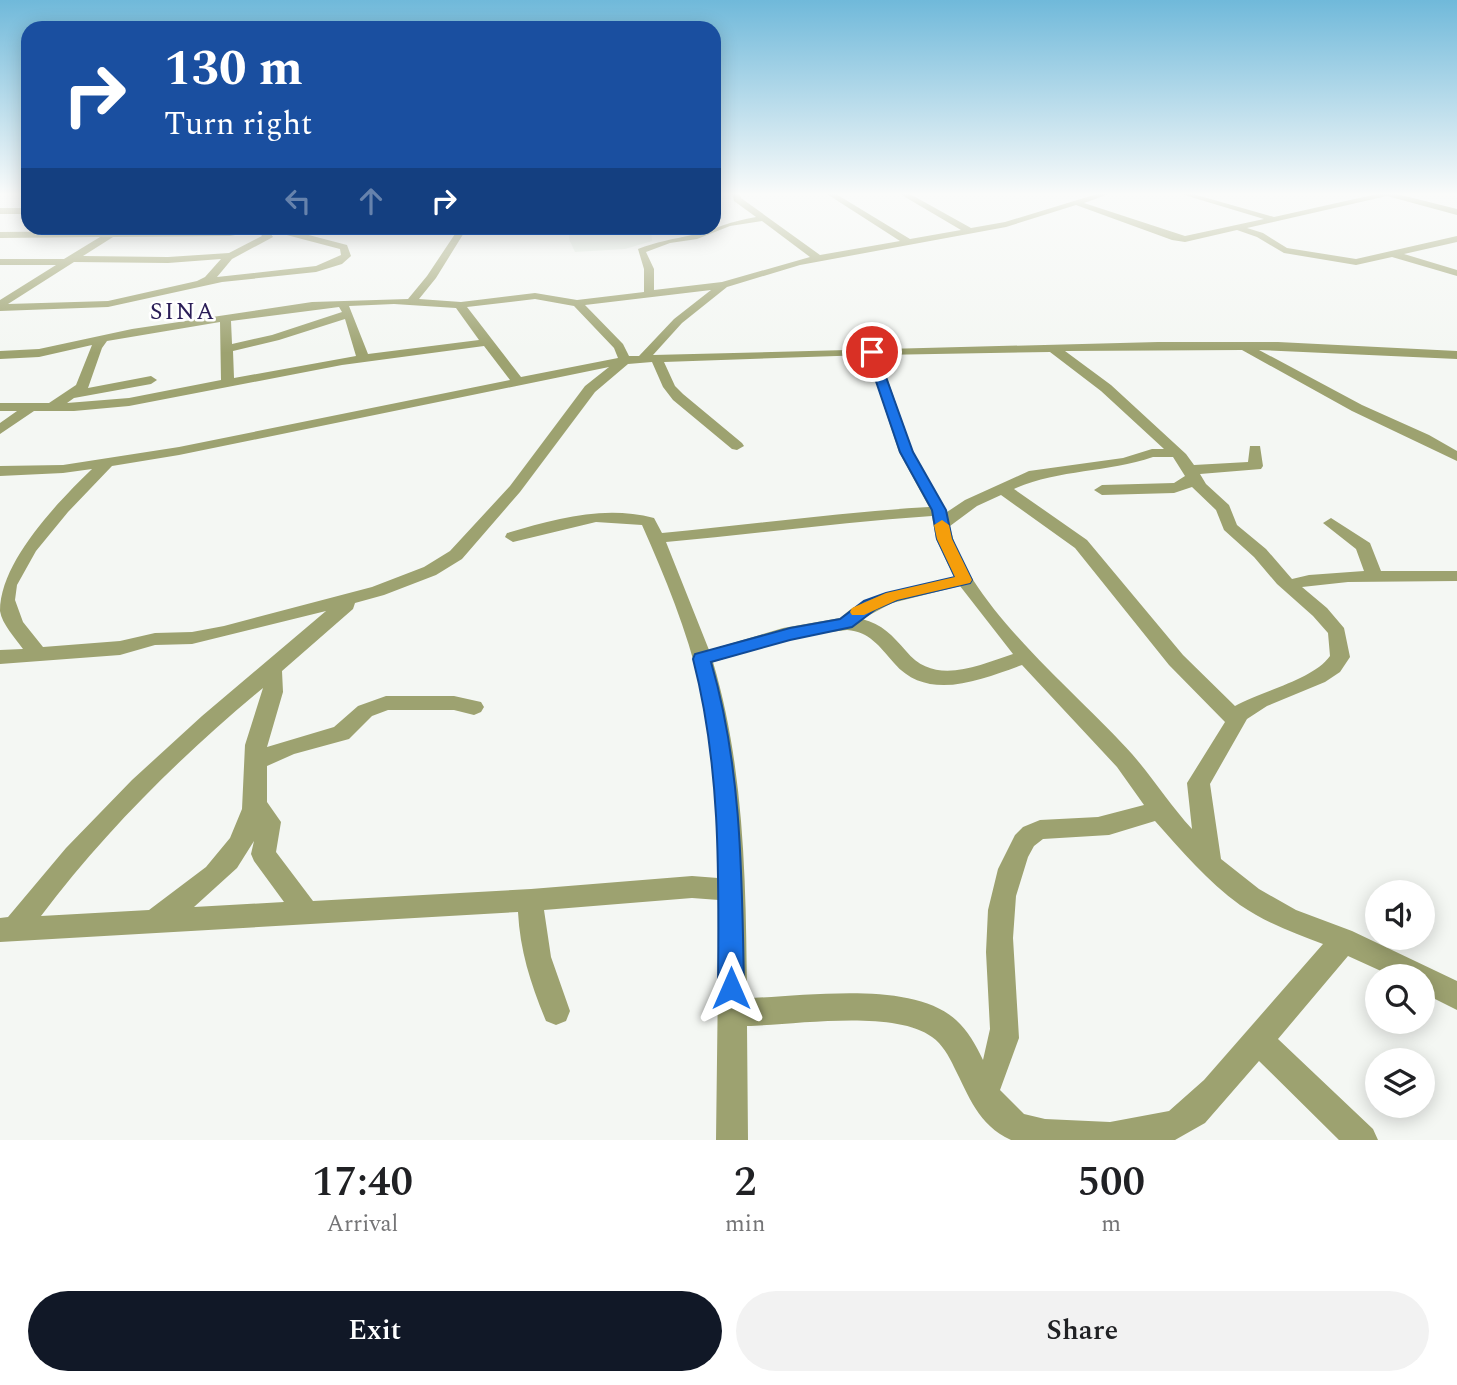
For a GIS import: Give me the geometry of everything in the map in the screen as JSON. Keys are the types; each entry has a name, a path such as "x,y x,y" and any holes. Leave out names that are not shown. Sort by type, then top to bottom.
{"street":[{"path":"0,307 89,247"},
{"path":"200,282 209,279 230,256 248,247"},
{"path":"0,307 108,304 200,282 251,274 297,271 339,262 346,256 344,247"},
{"path":"412,301 451,247"},
{"path":"649,295 649,269 641,251 651,247"},
{"path":"804,247 818,258"},
{"path":"0,355 39,352 103,339 341,302 412,301 461,305 535,296 577,303 649,295 723,285 818,258 884,247"},
{"path":"1280,247 1308,255 1356,262 1417,247"},
{"path":"1389,253 1457,273"},
{"path":"4,262 22,254"},
{"path":"4,262 230,256"},
{"path":"0,657 120,648 165,638 192,638 365,595 430,571 456,555 515,489 590,389 641,359 678,321 723,285"},
{"path":"341,302 349,314 363,358"},
{"path":"577,303 619,346 641,359 678,397 737,446"},
{"path":"461,305 463,313 489,342 518,382"},
{"path":"226,349 262,341 349,314"},
{"path":"225,321 251,325 259,330 262,341"},
{"path":"225,321 228,384"},
{"path":"75,394 86,379 96,347 103,339"},
{"path":"0,407 129,402 363,358 489,342"},
{"path":"0,471 34,471 106,464 641,359 1158,346 1457,355"},
{"path":"1244,347 1357,408 1424,438 1457,457"},
{"path":"1054,349 1106,388 1176,453 1200,487 1223,508 1230,527 1260,553 1337,632 1340,657 1333,667 1318,677 1260,701 1239,714 1198,783 1209,864"},
{"path":"872,352 906,452 941,518 944,539 964,580 1026,657 1125,761 1159,809 1209,864 1259,902 1287,918 1394,964"},
{"path":"50,407 75,394 151,380"},
{"path":"0,430 31,407"},
{"path":"1192,473 1256,466 1255,449"},
{"path":"656,538 760,530 860,516 941,518 1020,479 1050,470 1125,462 1152,453 1176,453"},
{"path":"38,654 10,615 5,596 28,549 81,487 106,464"},
{"path":"1102,490 1174,488 1184,486 1192,473"},
{"path":"1002,488 1081,544 1176,660 1236,720"},
{"path":"513,537 581,518 617,514 648,520 702,659 715,709 730,841 732,1140"},
{"path":"1331,523 1364,547 1374,575"},
{"path":"1289,585 1309,580 1374,575 1457,576"},
{"path":"846,623 870,605 892,596 964,580"},
{"path":"8,930 127,798 178,747 272,669 330,615 365,595"},
{"path":"702,659 790,634 846,623 862,625 877,632 907,666 918,674 933,678 975,674 1026,657"},
{"path":"153,922 198,890 227,863 246,830 255,805 255,762 259,732 273,695 272,669"},
{"path":"255,762 288,747 341,733 365,711 386,703 454,703 474,707"},
{"path":"255,805 270,821 271,827 263,854 307,913"},
{"path":"982,1094 998,1059 1006,1032 999,962 1000,924 1006,879 1024,841 1032,833 1042,829 1115,825 1137,820 1159,809"},
{"path":"8,930 531,901 692,887 731,890"},
{"path":"531,901 533,937 542,979 556,1011"},
{"path":"731,1012 775,1013 821,1007 860,1008 906,1013 934,1021 961,1047 982,1094 1004,1129 1094,1139 1138,1135 1178,1124 1208,1097 1321,971 1343,940"},
{"path":"1435,984 1457,996"},
{"path":"1258,1040 1362,1140"}],"shaded area":[{"path":"573,247 631,247 625,249 575,252"}],"slow traffic":[{"path":"858,612 892,596 964,580 944,539 942,525"}],"district":[{"name":"SINA","path":"183,312"}],"route":[{"path":"731,988 730,841 715,709 702,659 790,634 846,623 856,613 892,596 964,580 944,539 939,510 906,452 872,352"}]}
